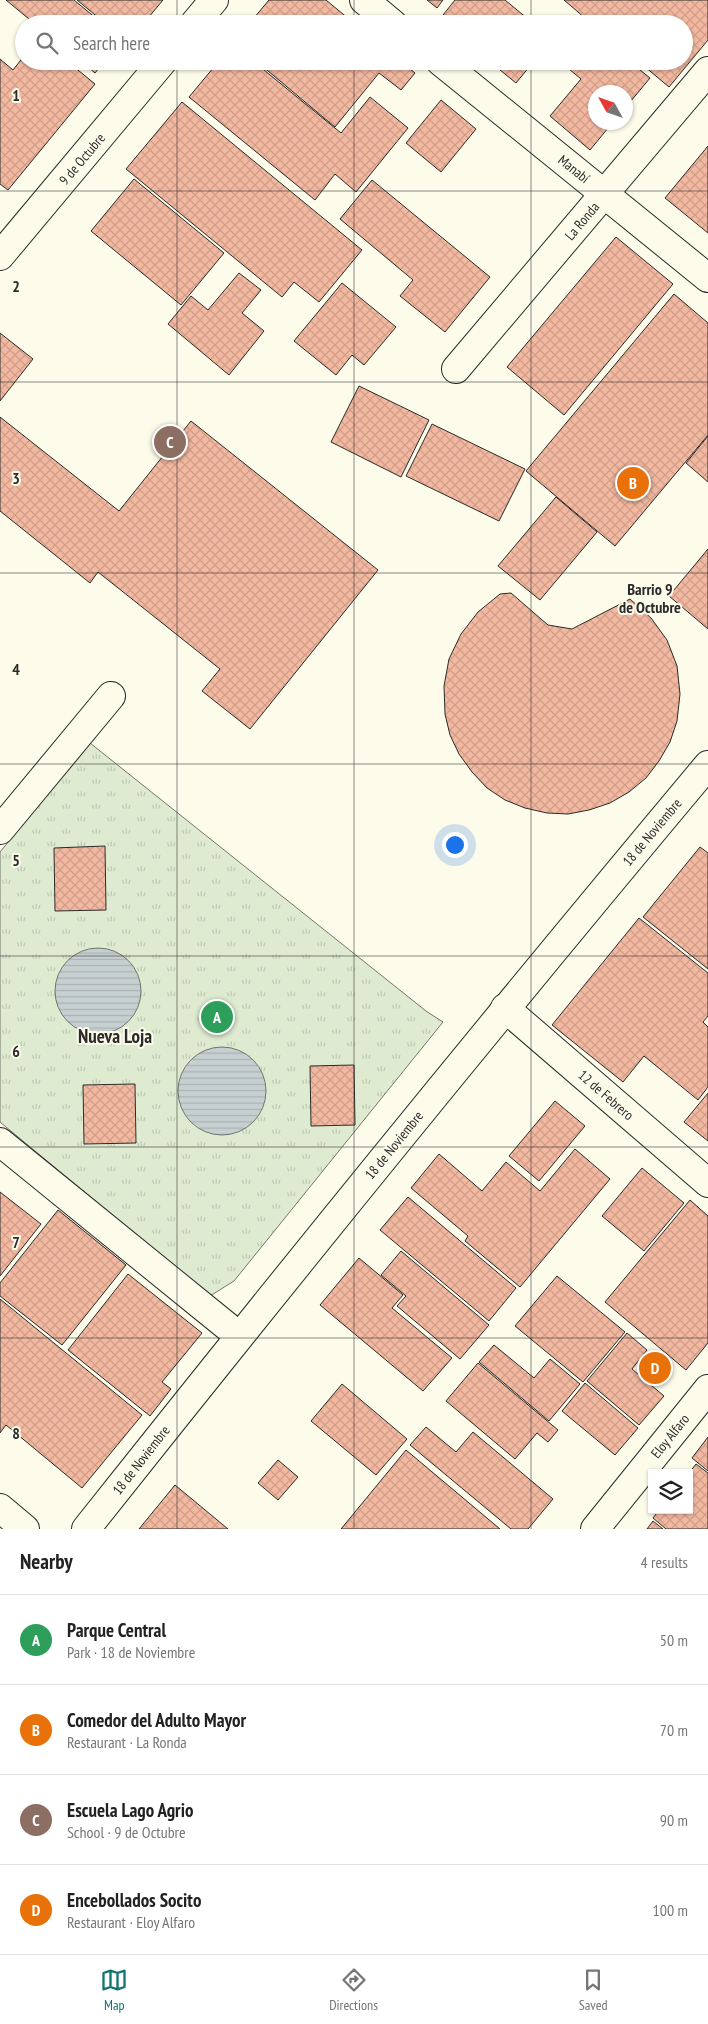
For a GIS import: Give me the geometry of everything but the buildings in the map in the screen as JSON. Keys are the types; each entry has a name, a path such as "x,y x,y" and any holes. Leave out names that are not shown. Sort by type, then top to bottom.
{"street":[{"path":"202,15 214,0"},
{"path":"364,0 383,15"},
{"name":"9 de Octubre","path":"0,256 155,70"},
{"name":"Manabí","path":"451,70 708,278"},
{"name":"La Ronda","path":"456,369 708,71"},
{"path":"0,830 111,696"},
{"name":"18 de Noviembre","path":"86,1529 239,1336 505,1008 708,765"},
{"name":"12 de Febrero","path":"505,1008 708,1183"},
{"path":"0,1142 239,1336"},
{"name":"Eloy Alfaro","path":"594,1529 708,1389"},
{"path":"0,1508 25,1529"}],"green space":[{"path":"90,743 426,1011 443,1022 234,1281 210,1296 0,1122 0,852"}],"shaded area":[{"path":"98,948 114,952 128,961 137,975 141,991 137,1007 128,1021 114,1030 98,1034 82,1030 68,1021 59,1007 55,991 59,975 68,961 82,952"},
{"path":"222,1047 239,1050 247,1054 259,1066 263,1074 266,1091 263,1108 259,1116 247,1128 239,1132 222,1135 205,1132 197,1128 185,1116 181,1108 178,1091 181,1074 185,1066 197,1054 205,1050"}],"place":[{"name":"Escuela Lago Agrio","path":"170,442"},
{"name":"Comedor del Adulto Mayor","path":"633,483"},
{"name":"Parque Central","path":"217,1017"},
{"name":"Encebollados Socito","path":"655,1368"}],"district":[{"name":"Barrio 9 de Octubre","path":"650,598"},
{"name":"Nueva Loja","path":"115,1036"}]}
